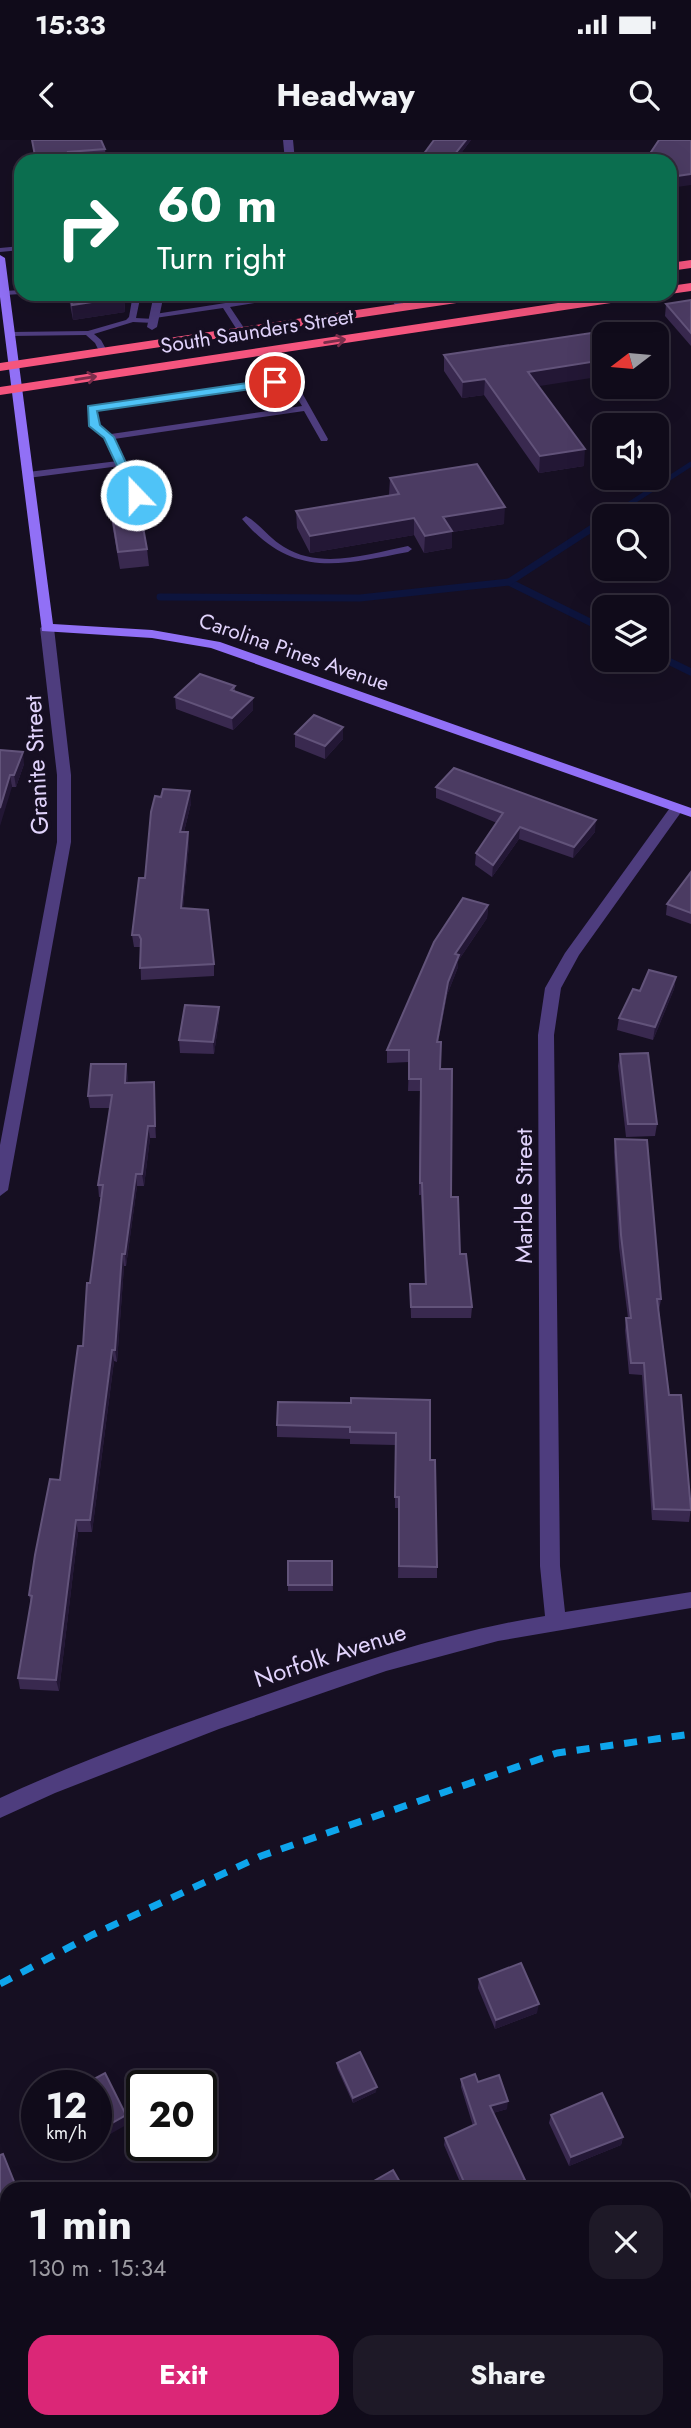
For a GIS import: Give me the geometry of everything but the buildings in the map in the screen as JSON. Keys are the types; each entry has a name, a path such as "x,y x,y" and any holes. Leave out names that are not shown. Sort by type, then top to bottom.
{"highway":[{"name":"South Saunders Street","path":"0,367 429,301"},
{"name":"South Saunders Street","path":"0,391 598,301"}],"street":[{"path":"0,258 16,364 47,628"},
{"path":"154,322 158,301"},
{"name":"Carolina Pines Avenue","path":"47,628 141,630 173,634 215,645 684,811"},
{"name":"Granite Street","path":"0,1190 64,842 64,775 47,628"},
{"name":"Marble Street","path":"556,1622 550,1566 546,1035 554,988 573,953 684,811"},
{"name":"Norfolk Avenue","path":"0,1808 48,1786 216,1721 386,1662 498,1632 691,1600"}],"lane":[{"path":"5,293 14,292"},
{"path":"130,320 135,301"},
{"path":"11,334 88,333 118,326 130,320 154,322 251,301"},
{"path":"396,301 401,307"},
{"path":"225,305 242,331"},
{"path":"88,333 103,351"},
{"path":"274,350 324,439"},
{"path":"136,495 109,437 94,426 91,409 125,409 261,388 291,380"},
{"path":"109,437 136,430 248,413 307,408"},
{"path":"28,475 123,463"},
{"path":"246,519 265,542 300,561 345,561 408,549"}],"waterway":[{"path":"629,504 691,464"},
{"path":"509,582 592,528"},
{"path":"160,597 360,598 509,582"},
{"path":"509,582 592,623"},
{"path":"669,661 691,672"}],"railway":[{"path":"0,1984 92,1935 261,1856 557,1753 691,1734"}],"route":[{"path":"136,495 109,437 94,426 91,409 275,382"}]}
